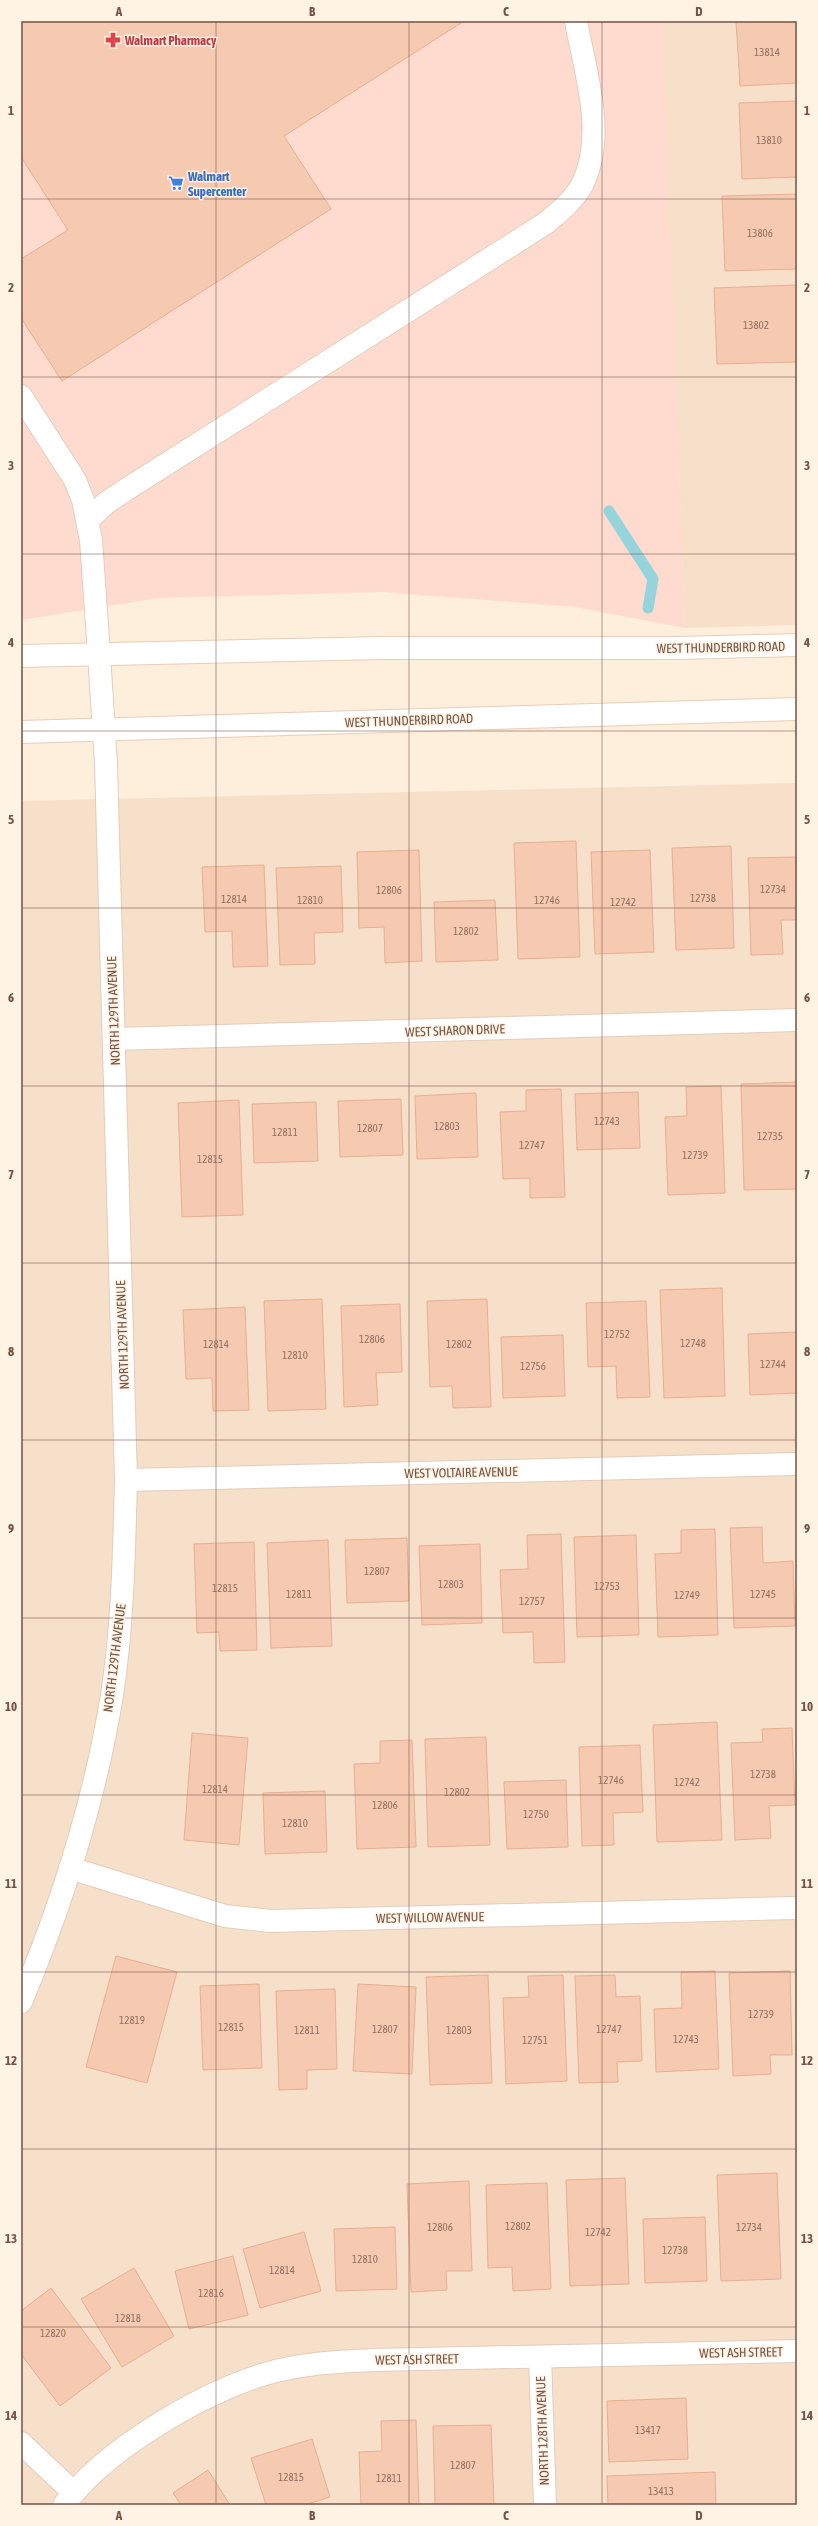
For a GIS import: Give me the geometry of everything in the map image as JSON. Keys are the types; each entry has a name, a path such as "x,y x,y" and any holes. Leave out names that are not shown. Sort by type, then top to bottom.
{"street":[{"path":"88,520 106,503 127,489 546,223 564,208 582,186 591,160 593,132 591,101 576,21"},
{"name":"NORTH 129TH AVENUE","path":"21,396 75,480 88,520 104,729 126,1480 123,1590 112,1695 93,1782 70,1868 43,1949 21,2002"},
{"name":"WEST THUNDERBIRD ROAD","path":"21,656 383,648 679,648 797,645"},
{"name":"WEST THUNDERBIRD ROAD","path":"21,732 797,709"},
{"name":"WEST SHARON DRIVE","path":"114,1040 797,1020"},
{"name":"WEST VOLTAIRE AVENUE","path":"126,1480 797,1464"},
{"name":"WEST WILLOW AVENUE","path":"70,1868 225,1916 271,1921 797,1908"},
{"name":"WEST ASH STREET","path":"21,2443 68,2498 138,2439 172,2416 208,2396 266,2374 322,2363 797,2351"},
{"name":"NORTH 128TH AVENUE","path":"540,2357 545,2505"}],"shaded area":[{"path":"21,21 663,21 685,628 575,607 383,592 159,598 21,620"},
{"path":"662,21 797,21 797,625 685,628"},
{"path":"797,783 797,2505 21,2505 21,801"}],"building":[{"name":"Walmart Supercenter","path":"21,21 464,21 284,136 331,209 62,381 21,318 21,259 68,230 21,157"},
{"path":"736,21 797,21 797,83 740,86"},
{"path":"797,101 797,177 742,179 739,103"},
{"path":"797,194 797,269 725,271 722,196"},
{"path":"797,285 797,362 717,364 714,288"},
{"path":"576,841 580,957 518,959 514,843"},
{"path":"731,846 734,948 676,950 672,848"},
{"path":"419,850 422,961 385,963 384,927 359,928 357,852"},
{"path":"650,850 654,952 595,954 591,852"},
{"path":"797,857 797,920 781,920 783,954 751,955 748,858"},
{"path":"264,865 268,966 233,967 232,931 205,932 202,867"},
{"path":"341,866 343,932 314,933 315,964 280,965 276,868"},
{"path":"495,900 498,960 436,962 434,902"},
{"path":"797,1082 797,1189 744,1190 741,1084"},
{"path":"721,1086 725,1193 668,1195 665,1117 687,1116 686,1087"},
{"path":"561,1089 565,1197 530,1198 530,1178 503,1179 500,1112 526,1111 526,1090"},
{"path":"638,1092 640,1148 577,1150 575,1094"},
{"path":"476,1093 478,1157 417,1159 415,1096"},
{"path":"401,1099 403,1155 340,1157 338,1101"},
{"path":"239,1100 243,1215 182,1217 178,1103"},
{"path":"316,1102 318,1161 254,1163 252,1104"},
{"path":"722,1288 725,1396 664,1398 660,1290"},
{"path":"322,1299 326,1409 268,1411 264,1301"},
{"path":"487,1299 491,1407 453,1408 452,1386 430,1387 427,1301"},
{"path":"646,1301 650,1397 617,1398 616,1366 588,1367 586,1303"},
{"path":"400,1304 402,1372 376,1373 378,1405 344,1407 341,1306"},
{"path":"245,1307 249,1410 213,1411 212,1378 186,1379 183,1310"},
{"path":"797,1332 797,1393 750,1395 748,1334"},
{"path":"563,1335 565,1396 503,1398 501,1337"},
{"path":"762,1527 763,1563 793,1561 795,1626 734,1628 730,1528"},
{"path":"715,1529 718,1635 658,1637 655,1554 681,1553 681,1530"},
{"path":"561,1534 565,1662 534,1663 533,1632 503,1633 500,1570 528,1569 527,1535"},
{"path":"636,1535 639,1635 577,1637 574,1537"},
{"path":"407,1538 409,1601 347,1603 345,1540"},
{"path":"328,1540 332,1646 271,1648 267,1543"},
{"path":"254,1542 257,1650 220,1651 219,1632 197,1633 194,1544"},
{"path":"480,1544 482,1623 422,1625 419,1546"},
{"path":"717,1722 722,1840 657,1842 653,1725"},
{"path":"792,1728 795,1805 769,1806 771,1838 735,1840 731,1743 763,1742 762,1729"},
{"path":"192,1733 248,1738 239,1845 184,1840"},
{"path":"486,1737 490,1845 428,1847 425,1739"},
{"path":"412,1740 416,1847 357,1849 354,1764 380,1763 380,1741"},
{"path":"640,1745 643,1812 613,1813 614,1845 582,1846 579,1747"},
{"path":"566,1780 568,1847 507,1849 504,1782"},
{"path":"325,1791 327,1852 265,1854 263,1793"},
{"path":"116,1956 177,1972 147,2083 86,2067"},
{"path":"715,1971 719,2069 656,2072 654,2009 682,2008 681,1972"},
{"path":"790,1971 792,2055 770,2055 771,2074 733,2076 729,1973"},
{"path":"488,1975 492,2083 430,2085 426,1977"},
{"path":"563,1975 567,2081 506,2084 503,1998 529,1997 528,1976"},
{"path":"615,1975 616,1997 640,1996 642,2061 617,2062 618,2082 579,2083 575,1976"},
{"path":"259,1984 262,2068 203,2070 200,1986"},
{"path":"358,1984 416,1987 412,2074 353,2071"},
{"path":"335,1989 337,2069 307,2070 307,2089 279,2090 276,1991"},
{"path":"777,2173 781,2279 721,2281 717,2175"},
{"path":"625,2178 629,2284 570,2286 566,2180"},
{"path":"469,2181 472,2271 446,2271 447,2290 411,2292 407,2184"},
{"path":"547,2183 551,2289 513,2291 512,2267 488,2268 486,2185"},
{"path":"705,2217 707,2281 645,2283 643,2219"},
{"path":"395,2227 397,2289 336,2291 334,2229"},
{"path":"304,2232 321,2291 260,2308 243,2249"},
{"path":"233,2256 248,2315 189,2329 175,2271"},
{"path":"134,2268 174,2336 122,2367 81,2299"},
{"path":"51,2288 111,2368 60,2406 21,2354 21,2311"},
{"path":"686,2398 688,2459 609,2462 607,2401"},
{"path":"416,2420 419,2505 361,2505 359,2452 382,2451 381,2421"},
{"path":"491,2425 494,2505 435,2505 433,2426"},
{"path":"312,2439 330,2497 304,2505 266,2505 251,2458"},
{"path":"208,2470 230,2505 181,2505 173,2493"},
{"path":"715,2472 716,2505 608,2505 607,2476"}],"waterway":[{"path":"609,511 653,579 648,608"}],"place":[{"name":"Walmart Pharmacy","path":"113,40"},
{"name":"Walmart Supercenter","path":"176,183"}]}
